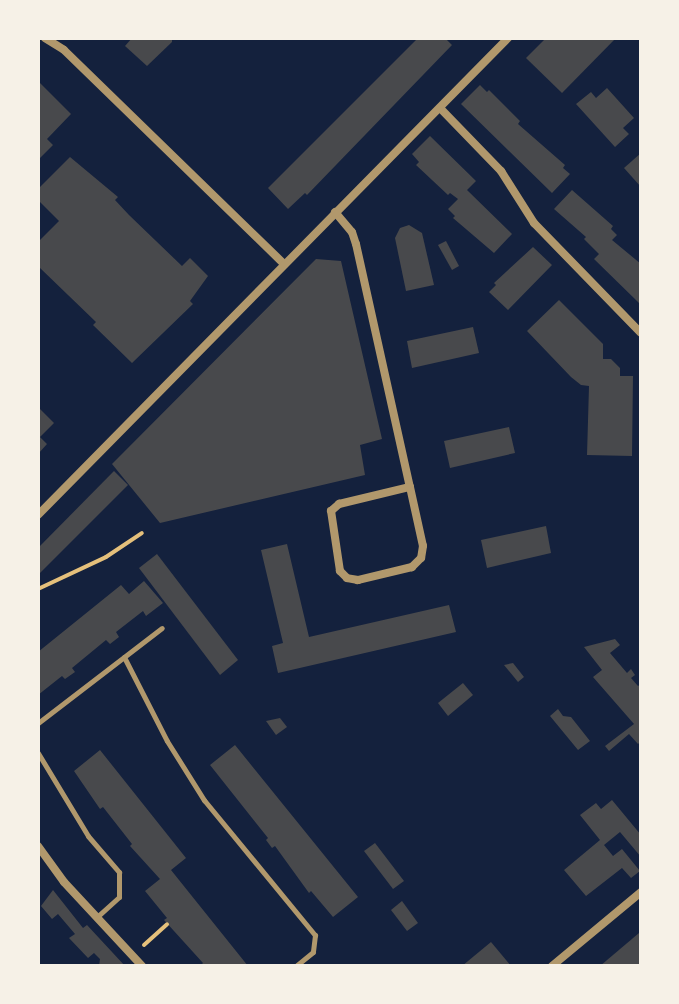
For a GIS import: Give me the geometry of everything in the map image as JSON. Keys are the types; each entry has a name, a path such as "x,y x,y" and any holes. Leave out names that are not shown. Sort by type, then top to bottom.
{"street":[{"path":"45,38 64,50 284,264"},
{"path":"38,515 508,38"},
{"path":"440,108 501,171 534,223 641,333"},
{"path":"335,212 355,238 410,487 423,546 421,558 412,567 358,580 347,578 340,571 331,511 339,504 410,487"},
{"path":"38,846 64,882 142,966"},
{"path":"552,966 641,892"}],"lane":[{"path":"38,723 162,628"},
{"path":"124,657 167,741 204,800 315,935 313,952 296,966"},
{"path":"38,753 88,836 119,872 119,897 97,918"}],"path":[{"path":"38,589 106,557 142,533"},
{"path":"144,945 167,924"}],"building":[{"path":"132,38 172,38 172,42 147,66 125,46"},
{"path":"418,38 445,38 452,45 307,195 305,193 288,209 268,188"},
{"path":"546,38 616,38 562,93 526,58"},
{"path":"38,81 71,114 47,139 53,145 38,160"},
{"path":"480,85 487,92 489,90 520,121 518,124 565,165 563,168 570,174 552,193 461,104"},
{"path":"607,88 634,118 623,128 629,134 615,147 576,104 591,92 596,98"},
{"path":"430,136 476,181 467,190 512,234 494,253 453,218 455,216 448,209 458,199 450,193 448,195 416,165 419,162 412,154"},
{"path":"641,153 641,187 624,168"},
{"path":"70,157 118,197 115,200 182,266 190,258 208,276 190,301 193,304 132,363 93,325 96,322 40,268 38,270 38,242 59,221 38,200 38,189"},
{"path":"572,190 613,226 611,229 617,235 612,240 641,264 639,303 594,259 599,254 584,239 586,237 554,209"},
{"path":"409,225 422,233 434,285 406,291 395,238 400,228"},
{"path":"446,241 459,266 452,270 438,245"},
{"path":"533,247 552,265 508,310 489,292 496,285 494,283"},
{"path":"316,259 341,261 382,439 360,445 365,475 160,523 112,464"},
{"path":"559,300 603,344 603,359 611,359 620,368 620,376 633,376 632,456 587,455 589,386 581,385 571,377 527,331"},
{"path":"473,327 479,353 412,368 407,341"},
{"path":"38,407 54,423 40,437 47,444 38,454"},
{"path":"509,427 515,453 450,468 444,441"},
{"path":"114,471 128,485 38,575 38,548"},
{"path":"546,526 551,553 487,568 481,540"},
{"path":"287,544 309,637 449,605 456,632 278,673 272,646 283,643 261,550"},
{"path":"157,554 238,660 220,675 139,568"},
{"path":"144,581 163,603 146,616 143,611 116,632 119,637 110,644 106,640 72,668 75,672 65,679 62,676 38,695 38,652 121,585 129,594"},
{"path":"615,639 620,645 610,653 627,673 631,669 635,675 631,678 638,686 641,684 641,741 638,744 629,734 609,751 605,746 634,724 593,677 602,670 584,647"},
{"path":"513,663 524,677 518,682 504,665"},
{"path":"463,683 473,695 448,716 438,703"},
{"path":"558,709 563,716 571,717 590,741 578,750 550,716"},
{"path":"280,718 287,727 276,735 266,721"},
{"path":"235,745 358,897 333,917 311,891 309,893 275,846 272,848 266,840 268,838 210,765"},
{"path":"100,750 186,858 171,870 248,966 200,966 203,963 164,920 167,918 145,891 160,879 130,846 132,844 103,807 100,809 74,771"},
{"path":"612,800 641,835 641,857 620,832 604,845 613,856 622,849 640,871 631,878 622,868 586,896 564,870 600,840 580,815 596,803 601,809"},
{"path":"375,843 404,881 393,889 364,851"},
{"path":"53,890 83,928 87,925 125,966 99,966 100,959 94,953 88,958 69,938 75,934 58,914 52,919 41,906"},
{"path":"402,901 418,923 407,931 391,910"},
{"path":"639,933 641,965 600,966"},
{"path":"491,942 511,966 462,966"}]}
